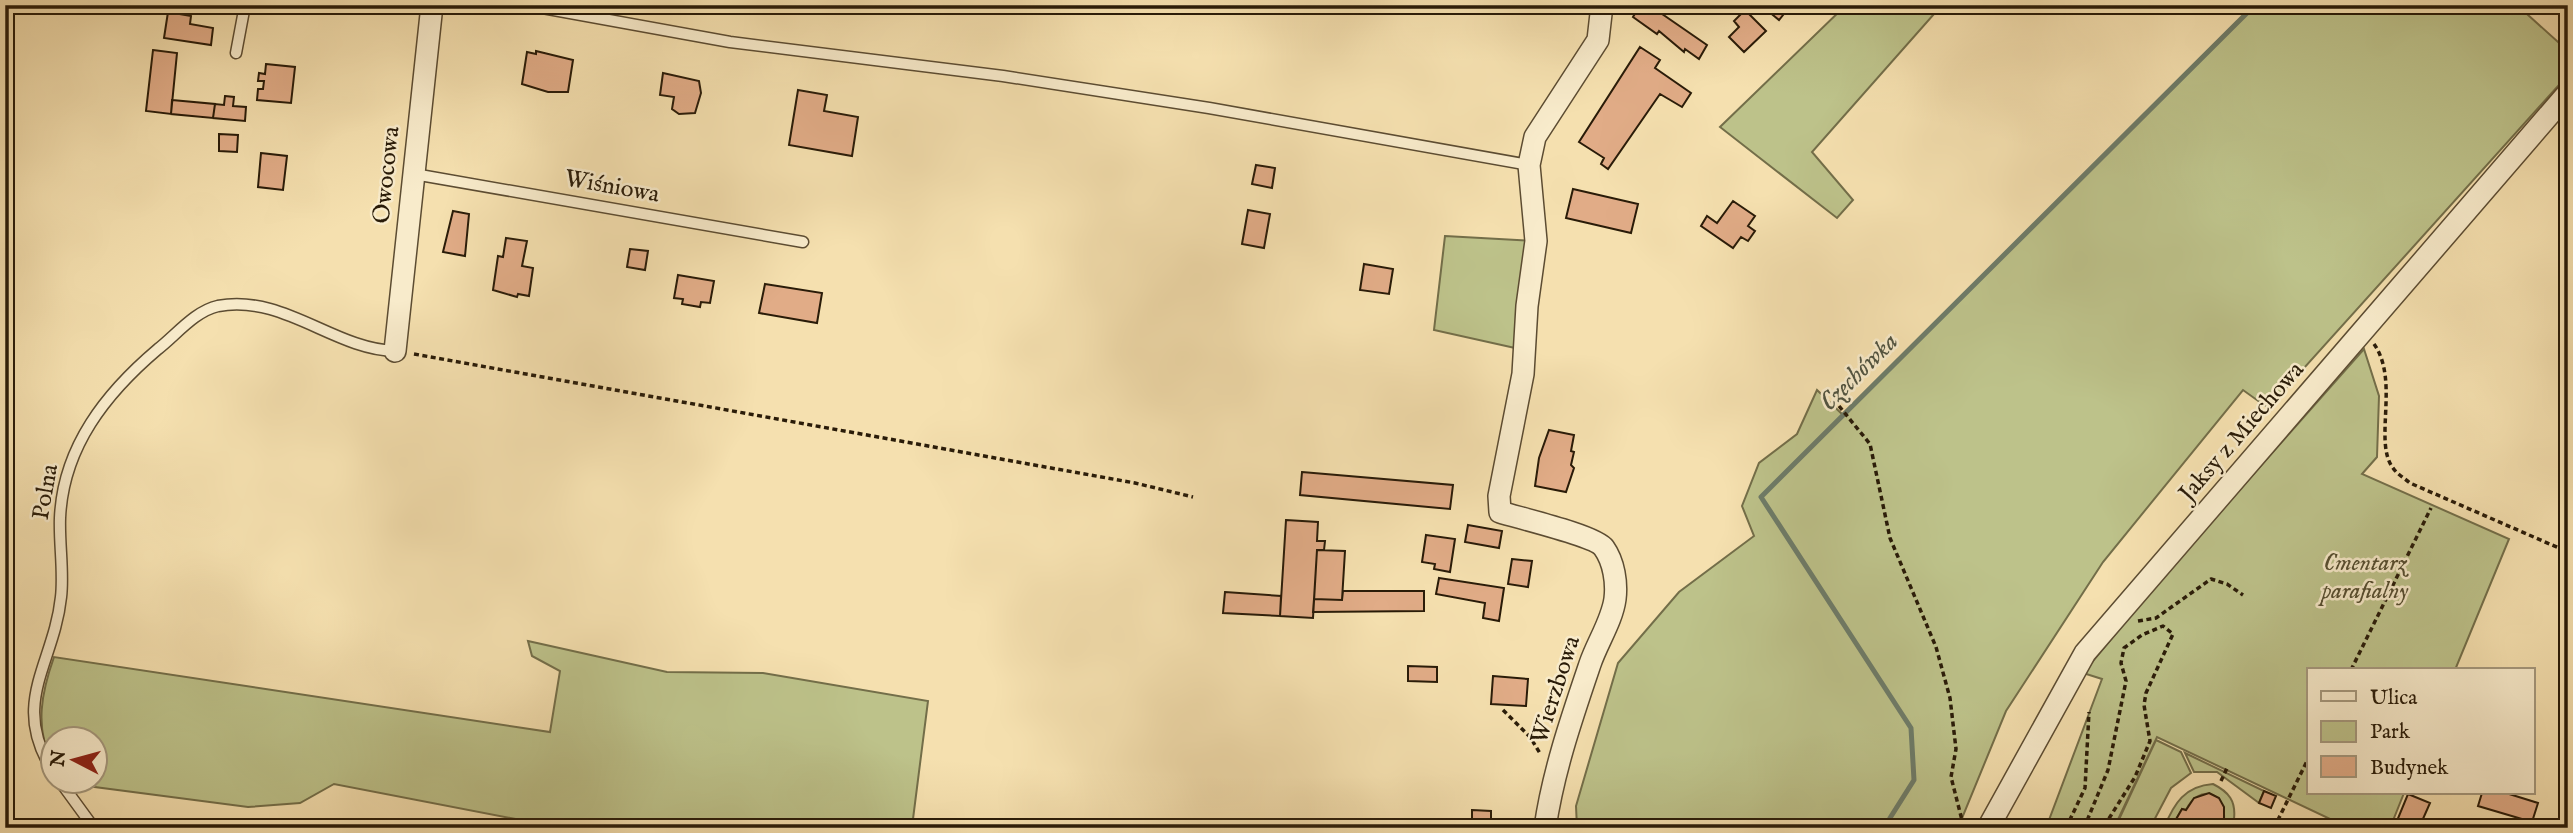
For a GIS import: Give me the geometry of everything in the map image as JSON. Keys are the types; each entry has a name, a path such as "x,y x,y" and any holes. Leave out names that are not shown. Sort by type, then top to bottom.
{"street":[{"name":"Owocowa","path":"395,351 432,5"},
{"path":"1530,165 1535,137 1598,40 1602,5"},
{"name":"Jaksy z Miechowa","path":"1988,828 2085,653 2568,93"},
{"name":"Wierzbowa","path":"1530,165 1536,241 1527,306 1523,374 1499,496 1500,512 1544,527 1589,537 1604,547 1614,569 1615,600 1590,663 1550,790 1545,828"}],"lane":[{"path":"236,53 245,5"},
{"path":"526,5 730,42 1003,76 1195,106 1530,165"},
{"name":"Wiśniowa","path":"414,174 803,242"},
{"name":"Polna","path":"38,738 34,695 55,628 61,595 60,515 63,486 76,451 96,412 131,372 193,319 215,306 249,304 286,312 374,350 395,351"},
{"path":"69,794 93,828"}],"path":[{"path":"2364,331 2379,352 2388,392 2386,448 2392,467 2410,483 2568,552"},
{"path":"395,351 1121,481 1193,497"},
{"path":"1839,406 1870,444 1890,538 1931,636 1950,698 1956,748 1951,777 1964,828"},
{"path":"2352,668 2431,508"},
{"path":"2120,613 2143,622 2156,618 2211,579 2227,584 2243,595"},
{"path":"2084,828 2108,770 2126,681 2121,663 2124,648 2142,635 2163,626 2173,634 2146,693 2144,705 2150,740 2135,777 2103,828"},
{"path":"1503,710 1530,737 1546,763 1550,790"},
{"path":"2066,828 2085,788 2089,712"},
{"path":"2274,828 2307,761"},
{"path":"2221,781 2228,766"}],"green space":[{"path":"1846,5 1942,5 1812,152 1853,200 1837,218 1720,127"},
{"path":"2255,5 2517,5 2568,51 2568,75 2268,408 2243,390 2103,562 2006,711 1958,828 1577,828 1576,806 1618,663 1679,592 1754,536 1742,506 1759,463 1797,434 1817,390 1843,415"},
{"path":"1445,236 1536,241 1524,350 1434,330"},
{"name":"Cmentarz parafialny","path":"2364,349 2379,396 2377,457 2362,474 2509,539 2456,668 2307,668 2307,794 2404,794 2390,828 2349,828 2157,737 2114,828 2046,828 2102,679 2083,673 2160,580"},
{"path":"528,641 667,672 763,673 928,701 913,819 964,828 562,828 334,784 300,803 248,807 108,789 108,724 42,724 43,696 54,657 550,732 560,671 532,656"},
{"path":"2156,740 2181,752 2191,773 2171,788 2150,828 2115,828"},
{"path":"2185,753 2264,791 2259,803 2217,772 2194,772"},
{"path":"2213,784 2230,798 2234,807 2234,819 2224,819 2221,802 2210,794 2204,794 2197,796 2186,810 2182,809 2171,828 2164,828 2182,797 2195,788"}],"building":[{"path":"1640,5 1649,5 1707,45 1699,59 1685,49 1684,52 1659,31 1657,34 1633,17"},
{"path":"1763,5 1791,5 1779,20 1762,6"},
{"path":"1745,10 1766,31 1744,52 1729,37 1739,27 1734,21"},
{"path":"168,12 191,16 190,24 213,28 211,45 164,38"},
{"path":"1640,47 1660,60 1655,68 1691,93 1682,107 1660,94 1608,169 1601,164 1604,158 1579,142"},
{"path":"153,50 177,53 171,114 146,111"},
{"path":"536,51 573,60 568,92 548,92 522,84 527,52 536,54"},
{"path":"266,64 295,67 291,103 257,100 258,89 263,89 264,81 258,81 259,73 265,74"},
{"path":"663,73 699,81 701,93 695,113 679,114 672,109 674,97 660,95"},
{"path":"798,90 827,95 824,111 858,117 852,156 789,145"},
{"path":"225,96 234,97 233,106 246,107 245,121 213,118 215,104 224,105"},
{"path":"172,100 215,104 213,118 171,114"},
{"path":"219,134 238,135 237,152 219,151"},
{"path":"261,153 287,156 283,190 258,187"},
{"path":"1256,165 1275,168 1272,188 1252,184"},
{"path":"1573,189 1638,204 1631,233 1566,218"},
{"path":"1733,201 1755,216 1748,226 1755,231 1748,241 1741,237 1733,248 1701,226 1707,216 1717,223"},
{"path":"1248,210 1270,214 1264,248 1242,244"},
{"path":"453,211 469,214 465,256 443,252"},
{"path":"506,238 527,241 522,266 533,268 529,296 518,294 517,297 493,290 498,256 503,257"},
{"path":"630,249 648,251 645,270 627,267"},
{"path":"1364,264 1393,269 1389,294 1360,290"},
{"path":"678,275 714,281 710,303 701,302 700,307 682,304 683,299 674,298"},
{"path":"765,284 822,293 817,323 759,313"},
{"path":"1549,430 1574,435 1571,465 1574,468 1566,492 1535,486 1539,458"},
{"path":"1302,472 1453,485 1450,509 1300,495"},
{"path":"1286,520 1318,522 1317,541 1325,541 1324,550 1317,550 1313,618 1280,616"},
{"path":"1468,525 1502,531 1499,548 1465,542"},
{"path":"1426,535 1455,539 1450,572 1434,569 1435,564 1422,562"},
{"path":"1317,550 1345,551 1342,600 1314,599"},
{"path":"1512,559 1532,561 1528,587 1508,584"},
{"path":"1439,578 1504,588 1499,621 1483,618 1485,603 1436,594"},
{"path":"1343,591 1424,591 1424,611 1313,612 1314,599 1342,600"},
{"path":"1225,592 1281,596 1280,616 1223,613"},
{"path":"1408,666 1437,667 1437,682 1408,681"},
{"path":"1493,676 1528,679 1526,706 1491,704"},
{"path":"2264,791 2276,796 2271,808 2259,803"},
{"path":"2209,793 2219,798 2224,807 2224,819 2236,819 2237,828 2171,828 2182,809 2186,810 2194,798"},
{"path":"2408,794 2430,803 2419,828 2394,828"},
{"path":"2482,794 2509,794 2538,803 2532,822 2478,806"},
{"path":"1472,810 1491,811 1491,828 1472,828"}],"waterway":[{"name":"Czechówka","path":"1887,828 1890,818 1914,780 1911,728 1761,497 2255,5"},
{"path":"1890,818 1897,828"}]}
